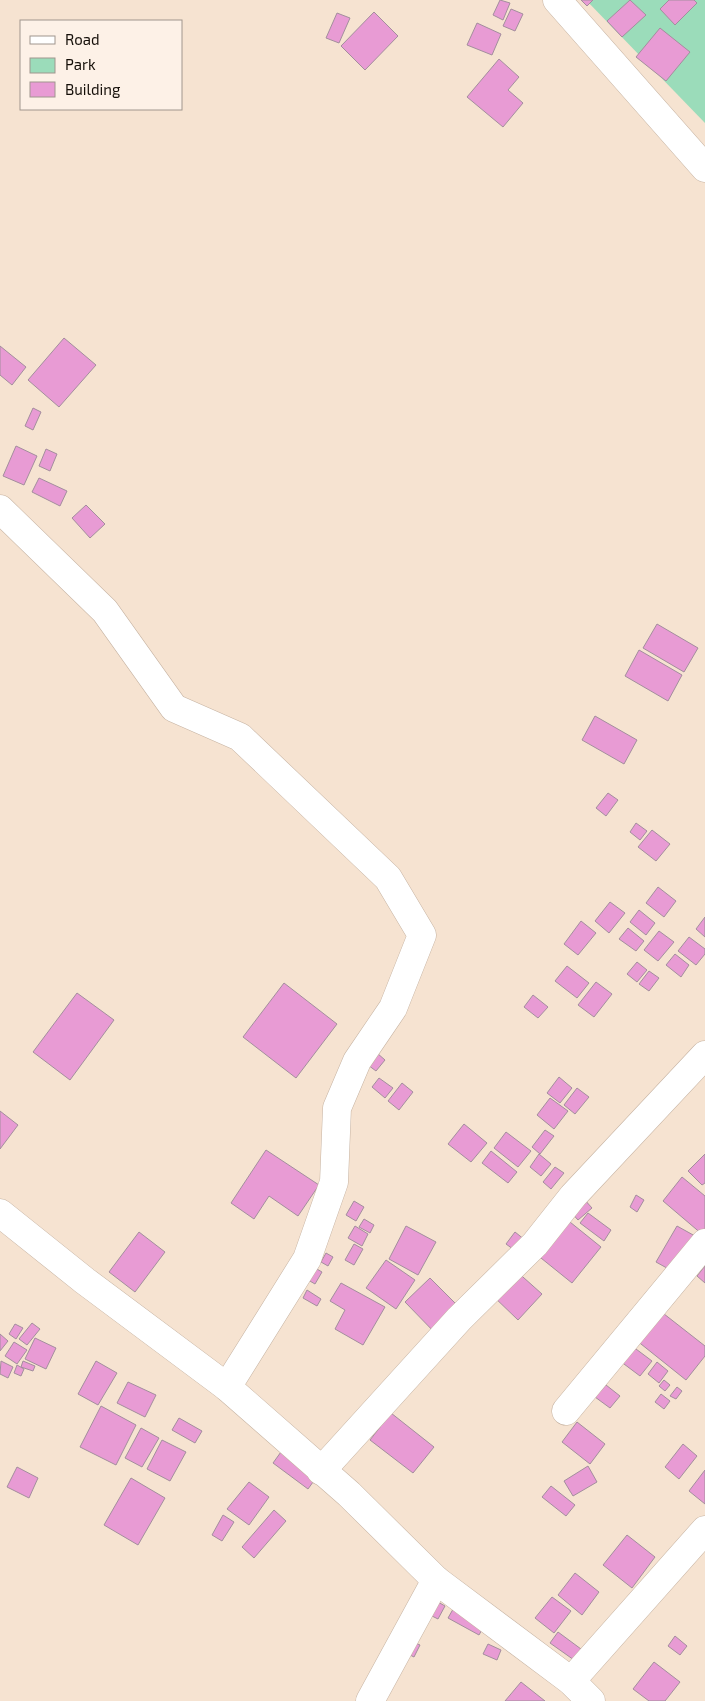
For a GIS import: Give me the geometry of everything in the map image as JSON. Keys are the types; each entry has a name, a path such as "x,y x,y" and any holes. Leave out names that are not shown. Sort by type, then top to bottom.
{"street":[{"path":"557,0 705,168"},
{"path":"0,509 105,611 174,708 240,737 388,878 422,935 394,1008 357,1061 336,1108 334,1182 307,1258 227,1387"},
{"path":"321,1471 459,1319 535,1244 573,1196 705,1055"},
{"path":"0,1212 84,1281 227,1387 349,1494 436,1580 571,1681 591,1701"},
{"path":"566,1411 705,1243"},
{"path":"571,1681 705,1530"},
{"path":"370,1701 436,1580"}],"green space":[{"path":"586,0 705,0 705,123"}],"building":[{"path":"500,0 510,3 503,20 493,15"},
{"path":"581,0 593,0 587,6"},
{"path":"630,0 646,15 622,37 607,21"},
{"path":"669,0 694,0 697,3 675,25 660,9"},
{"path":"511,9 523,14 515,31 503,26"},
{"path":"374,12 398,36 365,70 341,46"},
{"path":"337,13 350,18 339,43 326,38"},
{"path":"477,23 501,34 492,55 467,45"},
{"path":"660,28 690,52 666,81 636,57"},
{"path":"499,59 519,77 508,90 523,103 503,127 467,97"},
{"path":"64,338 96,365 59,407 28,380"},
{"path":"0,346 26,367 12,385 0,375"},
{"path":"33,408 41,412 33,430 25,426"},
{"path":"16,446 37,456 24,485 3,476"},
{"path":"46,449 57,454 50,471 39,466"},
{"path":"39,478 67,491 60,506 32,492"},
{"path":"86,505 105,524 90,538 72,518"},
{"path":"657,624 698,648 684,672 643,648"},
{"path":"639,650 682,675 668,701 625,676"},
{"path":"595,716 637,740 624,764 582,740"},
{"path":"608,793 618,800 606,816 596,808"},
{"path":"636,823 647,831 640,840 630,832"},
{"path":"652,830 670,844 656,861 638,847"},
{"path":"658,887 676,901 664,917 646,903"},
{"path":"610,902 625,913 609,933 595,921"},
{"path":"639,910 655,923 646,935 630,922"},
{"path":"705,917 705,937 696,929"},
{"path":"581,921 596,933 578,955 564,944"},
{"path":"628,928 644,941 636,951 619,939"},
{"path":"659,931 674,942 658,961 644,950"},
{"path":"689,937 705,949 705,954 696,965 678,951"},
{"path":"675,954 689,965 681,977 666,965"},
{"path":"637,962 647,970 637,982 627,974"},
{"path":"567,966 589,983 577,998 555,981"},
{"path":"649,971 659,978 649,991 639,984"},
{"path":"596,982 612,994 594,1017 578,1005"},
{"path":"284,983 337,1024 296,1078 243,1037"},
{"path":"77,993 114,1020 70,1080 33,1052"},
{"path":"533,995 548,1007 538,1018 524,1007"},
{"path":"377,1053 385,1060 376,1071 368,1065"},
{"path":"559,1077 572,1088 560,1103 547,1093"},
{"path":"379,1078 393,1088 385,1098 372,1087"},
{"path":"402,1083 413,1092 399,1110 388,1101"},
{"path":"577,1088 589,1097 575,1114 564,1105"},
{"path":"550,1098 568,1111 554,1129 537,1115"},
{"path":"0,1111 18,1125 0,1149"},
{"path":"464,1124 487,1143 471,1162 448,1144"},
{"path":"545,1130 554,1136 540,1154 532,1147"},
{"path":"506,1132 531,1151 518,1167 494,1148"},
{"path":"266,1150 319,1185 298,1216 269,1196 254,1219 231,1203"},
{"path":"491,1151 517,1172 508,1183 482,1163"},
{"path":"539,1154 551,1164 541,1176 530,1167"},
{"path":"705,1154 705,1183 702,1185 688,1171"},
{"path":"555,1167 564,1173 551,1189 543,1182"},
{"path":"682,1177 705,1196 705,1233 703,1235 663,1201"},
{"path":"636,1195 644,1200 637,1212 630,1207"},
{"path":"584,1199 592,1208 578,1220 570,1211"},
{"path":"354,1201 364,1207 356,1221 346,1215"},
{"path":"588,1213 611,1230 604,1241 580,1223"},
{"path":"565,1218 601,1247 572,1283 536,1254"},
{"path":"364,1219 374,1225 370,1233 359,1227"},
{"path":"355,1226 368,1234 362,1246 348,1238"},
{"path":"406,1226 436,1242 418,1275 389,1259"},
{"path":"677,1226 695,1236 674,1272 656,1262"},
{"path":"139,1232 165,1252 135,1292 109,1272"},
{"path":"515,1232 530,1244 521,1255 506,1244"},
{"path":"354,1244 363,1249 354,1265 345,1260"},
{"path":"326,1253 333,1257 328,1266 321,1262"},
{"path":"386,1260 415,1280 396,1309 366,1288"},
{"path":"310,1265 322,1272 315,1284 303,1277"},
{"path":"705,1266 705,1283 697,1276"},
{"path":"514,1269 542,1294 518,1320 491,1294"},
{"path":"430,1278 465,1313 440,1338 405,1302"},
{"path":"341,1283 385,1307 363,1345 335,1329 345,1310 330,1301"},
{"path":"307,1290 321,1299 317,1306 303,1298"},
{"path":"659,1310 705,1346 705,1356 686,1380 636,1340"},
{"path":"32,1323 40,1329 27,1345 19,1339"},
{"path":"15,1324 23,1328 16,1339 9,1334"},
{"path":"0,1334 8,1341 0,1351"},
{"path":"35,1338 56,1348 46,1369 25,1359"},
{"path":"14,1342 27,1350 17,1364 5,1356"},
{"path":"632,1346 652,1361 640,1376 620,1361"},
{"path":"1,1361 13,1367 8,1378 0,1374"},
{"path":"23,1361 35,1366 33,1371 21,1367"},
{"path":"96,1361 117,1373 98,1405 78,1394"},
{"path":"657,1362 668,1371 659,1383 648,1374"},
{"path":"17,1365 24,1369 21,1376 14,1373"},
{"path":"664,1380 670,1385 665,1391 659,1386"},
{"path":"128,1382 156,1395 145,1417 117,1403"},
{"path":"606,1385 620,1396 610,1408 595,1397"},
{"path":"677,1387 682,1391 676,1399 670,1396"},
{"path":"661,1394 670,1401 664,1409 655,1402"},
{"path":"101,1406 136,1425 116,1465 80,1447"},
{"path":"391,1413 434,1447 413,1473 370,1440"},
{"path":"179,1418 202,1431 195,1443 172,1430"},
{"path":"577,1422 605,1444 590,1464 562,1442"},
{"path":"141,1428 159,1438 142,1467 125,1458"},
{"path":"162,1440 186,1452 170,1481 147,1469"},
{"path":"683,1444 697,1456 679,1479 665,1467"},
{"path":"286,1445 321,1471 308,1489 273,1463"},
{"path":"588,1466 597,1482 573,1496 564,1481"},
{"path":"17,1467 38,1478 29,1498 7,1487"},
{"path":"705,1470 705,1504 689,1491"},
{"path":"131,1478 165,1498 138,1545 104,1525"},
{"path":"249,1482 269,1497 249,1525 227,1509"},
{"path":"551,1486 575,1505 566,1516 542,1497"},
{"path":"274,1510 286,1521 254,1558 242,1547"},
{"path":"223,1515 234,1522 222,1541 212,1535"},
{"path":"627,1535 655,1557 632,1588 603,1565"},
{"path":"575,1573 599,1592 582,1615 558,1595"},
{"path":"460,1597 490,1615 479,1635 448,1618"},
{"path":"552,1597 571,1611 554,1633 535,1618"},
{"path":"431,1598 445,1606 438,1619 424,1612"},
{"path":"558,1632 581,1649 574,1660 550,1643"},
{"path":"675,1636 687,1646 680,1655 668,1646"},
{"path":"407,1639 420,1645 414,1657 402,1651"},
{"path":"488,1644 501,1650 497,1660 483,1654"},
{"path":"654,1662 680,1682 665,1701 649,1701 633,1689"},
{"path":"521,1682 545,1701 505,1701"}]}
